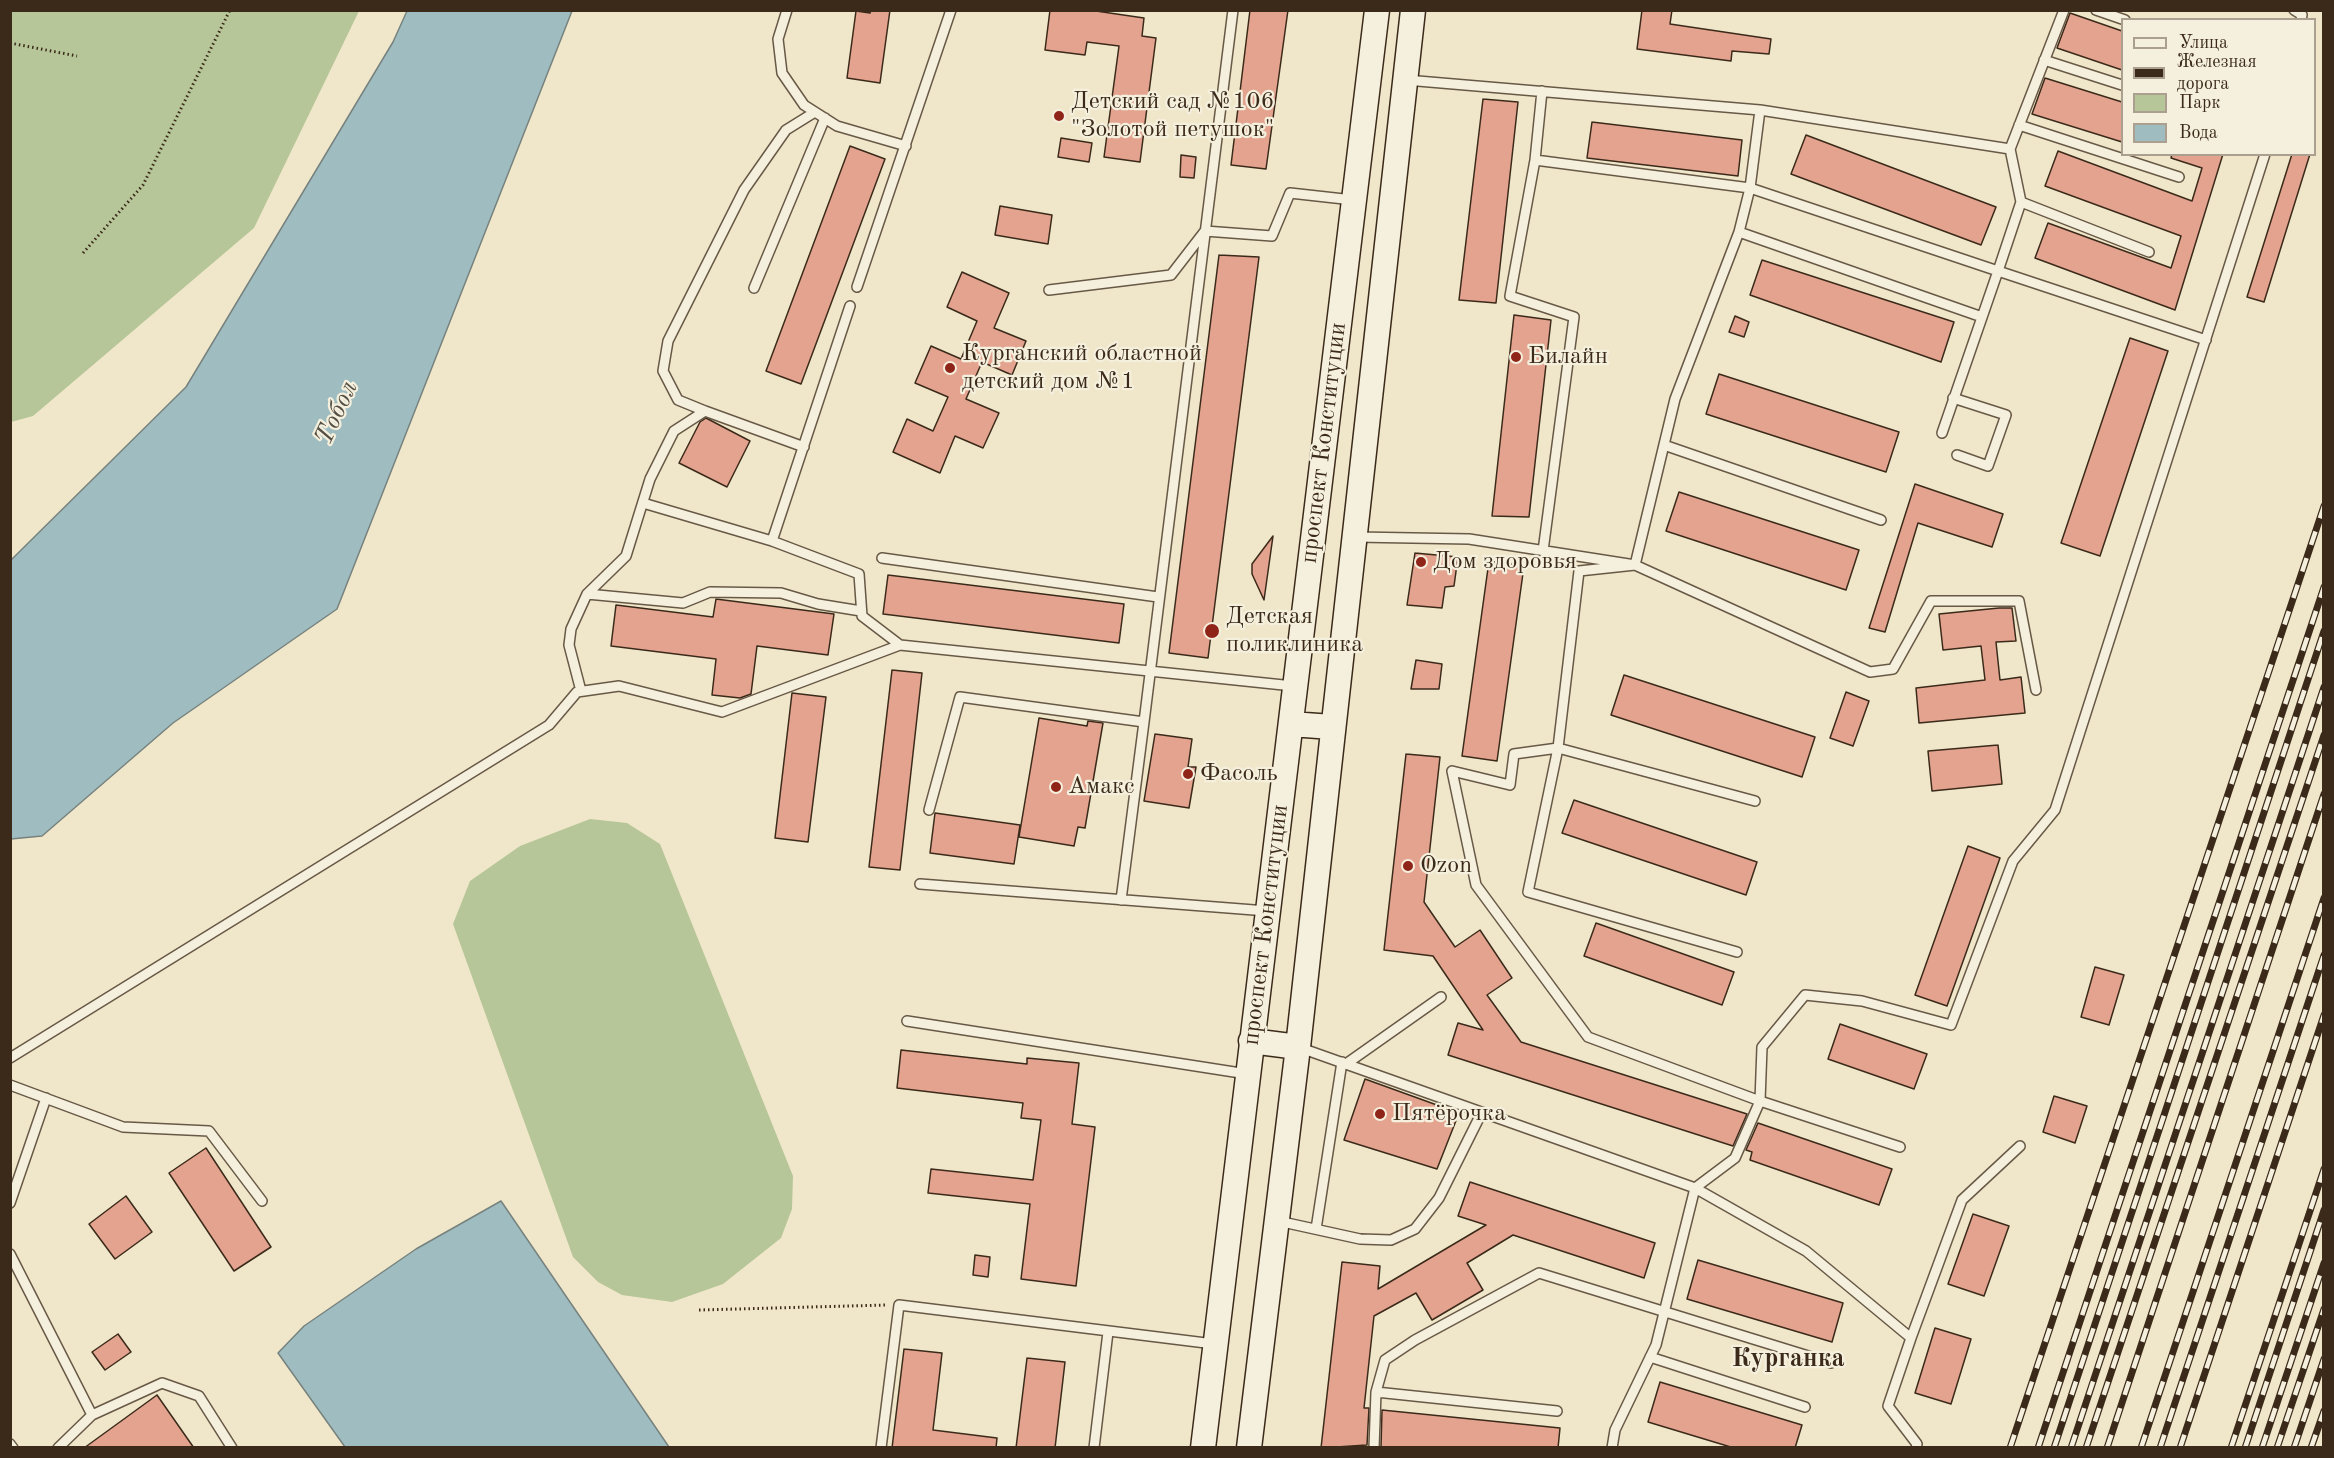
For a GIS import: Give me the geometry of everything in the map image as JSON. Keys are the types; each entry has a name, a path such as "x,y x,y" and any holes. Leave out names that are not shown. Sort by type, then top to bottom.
{"main road":[{"name":"проспект Конституции","path":"1203,1448 1377,10"},
{"name":"проспект Конституции","path":"1250,1448 1298,1047 1413,10"},
{"path":"1355,201 1391,204"},
{"path":"1291,724 1332,727"},
{"path":"1251,1041 1298,1047"}],"lane":[{"path":"787,10 778,39 782,73 804,105 837,126 906,146"},
{"path":"856,287 951,10"},
{"path":"1121,900 1233,10"},
{"path":"1942,433 2021,202 2010,149 2064,10"},
{"path":"2096,10 2121,19"},
{"path":"2044,60 2121,85"},
{"path":"1406,80 1760,110 2010,149"},
{"path":"1542,91 1535,160 1510,296 1574,317 1543,551"},
{"path":"1635,565 1676,399 1739,232 1750,188 1760,110"},
{"path":"804,447 678,400 663,371 668,341 744,190 786,130 815,112"},
{"path":"754,288 825,118"},
{"path":"2019,125 2179,177"},
{"path":"1612,1448 1615,1430 1656,1345 1695,1188 1735,1158 1760,1101 1762,1047 1805,995 1862,1001 1951,1025 2013,861 2055,810 2264,156"},
{"path":"1535,160 1750,188 2206,340"},
{"path":"1205,231 1272,236 1290,192 1355,201"},
{"path":"2021,202 2149,252"},
{"path":"1049,290 1171,275 1205,231"},
{"path":"1739,232 1982,317"},
{"path":"772,541 850,306"},
{"path":"1953,398 2006,415 1988,466 1957,455"},
{"path":"581,691 568,645 571,629 586,594 626,556 651,479 674,431 705,411"},
{"path":"1664,446 1881,520"},
{"path":"643,503 772,541 859,574 862,616 900,645"},
{"path":"1353,537 1469,539 1635,565 1870,672 1893,669 1931,602 2019,601 2036,690"},
{"path":"882,558 1158,597"},
{"path":"1635,565 1579,572 1558,748 1528,892 1737,952"},
{"path":"586,594 683,603 710,592 782,593 819,604 861,610"},
{"path":"10,1058 549,725 577,692 620,686 722,712 900,645 1295,686"},
{"path":"929,810 960,697 1144,722"},
{"path":"1755,801 1558,748 1514,754 1510,784 1452,771 1476,885 1588,1037 1760,1101 1900,1147"},
{"path":"920,884 1267,911"},
{"path":"1316,1229 1344,1063 1441,997"},
{"path":"907,1021 1247,1074"},
{"path":"1298,1047 1695,1188 1806,1251 1911,1338"},
{"path":"10,1085 123,1127 209,1131 262,1201"},
{"path":"10,1203 46,1098"},
{"path":"1277,1221 1360,1239 1391,1240 1415,1229 1439,1198 1482,1112"},
{"path":"1916,1448 1917,1444 1888,1406 1911,1338 1962,1200 2020,1146"},
{"path":"10,1254 92,1415"},
{"path":"1374,1448 1376,1392 1385,1360 1415,1340 1539,1273 1831,1363"},
{"path":"880,1448 899,1305 1216,1344"},
{"path":"1094,1448 1108,1332"},
{"path":"1650,1357 1805,1407"},
{"path":"58,1448 92,1415 162,1383 199,1396 232,1448"},
{"path":"1376,1392 1557,1411"},
{"path":"10,1444 13,1448"}],"path":[{"path":"83,253 143,185 231,10"},
{"path":"10,43 77,56"},
{"path":"699,1310 899,1305"}],"green space":[{"path":"11,10 359,11 254,228 33,416 11,422"},
{"path":"590,819 627,823 660,844 793,1176 792,1209 781,1238 723,1284 672,1302 622,1295 598,1282 573,1257 453,924 470,881 520,846"}],"water":[{"name":"Тобол","path":"407,11 572,11 337,609 173,723 42,836 11,839 11,560 186,387 393,42"},
{"path":"501,1201 669,1447 345,1447 278,1353 304,1326 416,1249"}],"building":[{"path":"871,10 890,10 880,83 847,78 856,11 870,13"},
{"path":"1050,10 1089,10 1144,18 1142,36 1156,38 1140,162 1104,157 1119,46 1087,42 1085,55 1045,50"},
{"path":"1250,10 1288,10 1266,169 1231,165"},
{"path":"1642,10 1672,10 1670,24 1771,39 1769,54 1732,51 1731,61 1637,49"},
{"path":"2070,13 2121,31 2121,70 2057,48"},
{"path":"2045,78 2121,102 2121,142 2032,114"},
{"path":"1483,99 1518,102 1496,303 1459,300"},
{"path":"1592,122 1742,140 1738,176 1587,158"},
{"path":"1806,135 1996,207 1981,245 1791,174"},
{"path":"1061,138 1092,143 1089,162 1058,157"},
{"path":"850,146 885,159 801,384 766,371"},
{"path":"2058,151 2192,201 2202,168 2171,158 2172,156 2222,156 2175,310 2035,258 2048,223 2171,268 2181,236 2045,186"},
{"path":"1181,155 1196,157 1194,178 1180,177"},
{"path":"2291,156 2309,156 2264,302 2247,297"},
{"path":"1000,206 1052,215 1048,244 995,235"},
{"path":"1219,255 1259,257 1208,658 1169,653"},
{"path":"1762,260 1954,322 1941,362 1750,295"},
{"name":"Курганский областной детский дом №1","path":"962,272 1009,293 994,328 1026,341 1012,375 982,362 966,399 999,413 983,448 955,436 940,473 893,452 907,419 933,431 948,397 915,383 931,346 961,359 977,321 947,307"},
{"path":"1514,315 1551,320 1529,517 1492,516"},
{"path":"1735,316 1749,322 1744,337 1729,332"},
{"path":"2130,338 2168,351 2100,556 2061,543"},
{"path":"1719,374 1899,432 1886,472 1706,414"},
{"path":"706,418 750,441 727,487 679,463 700,422"},
{"path":"1915,484 2003,514 1992,547 1918,523 1885,632 1869,628"},
{"path":"1679,492 1859,550 1846,590 1666,531"},
{"path":"1273,536 1264,600 1252,574 1252,564"},
{"path":"1415,553 1458,557 1454,586 1445,587 1442,608 1407,605"},
{"path":"1489,561 1524,566 1497,761 1462,756"},
{"path":"888,575 1124,604 1119,643 883,614"},
{"path":"716,599 834,614 828,655 757,646 751,694 740,698 712,695 716,659 611,646 616,605 713,617"},
{"path":"2012,608 2016,641 1996,642 2000,680 2021,677 2025,713 1919,723 1916,688 1985,680 1981,646 1943,650 1939,614"},
{"path":"1416,660 1442,664 1439,689 1411,689"},
{"path":"892,670 922,673 900,870 869,867"},
{"path":"1624,675 1815,737 1802,777 1611,715"},
{"path":"1846,692 1869,701 1853,746 1830,738"},
{"path":"792,693 826,697 808,842 775,838"},
{"path":"1039,718 1087,726 1088,721 1103,723 1085,828 1078,827 1074,846 1019,837"},
{"path":"1155,734 1192,739 1188,767 1196,767 1189,808 1144,801"},
{"path":"1998,745 2002,784 1932,791 1928,751"},
{"path":"1406,754 1440,757 1424,902 1455,947 1480,930 1512,978 1487,995 1521,1042 1747,1114 1733,1146 1448,1055 1458,1023 1483,1030 1433,956 1384,950"},
{"path":"1574,800 1757,862 1746,895 1562,833"},
{"path":"935,813 1020,825 1014,864 930,853"},
{"path":"1968,846 2000,858 1947,1006 1915,995"},
{"path":"1596,923 1734,972 1722,1005 1584,956"},
{"path":"2095,967 2124,975 2109,1025 2081,1017"},
{"path":"1840,1024 1927,1054 1914,1089 1828,1059"},
{"path":"901,1050 1027,1064 1027,1058 1079,1063 1072,1124 1095,1127 1076,1286 1021,1279 1030,1204 928,1193 931,1169 1033,1180 1041,1120 1021,1118 1023,1103 897,1088"},
{"path":"1365,1079 1459,1113 1437,1169 1344,1140"},
{"path":"2054,1096 2087,1106 2075,1143 2043,1132"},
{"path":"1758,1123 1892,1169 1879,1205 1750,1160 1752,1152 1746,1150"},
{"path":"206,1148 271,1247 234,1271 169,1173"},
{"path":"1470,1182 1655,1243 1644,1278 1513,1235 1467,1263 1483,1290 1432,1320 1416,1293 1374,1316 1364,1408 1369,1408 1367,1445 1321,1448 1342,1262 1380,1266 1378,1289 1486,1225 1458,1216"},
{"path":"126,1196 152,1232 115,1259 89,1224"},
{"path":"1973,1214 2009,1226 1984,1296 1948,1284"},
{"path":"975,1255 990,1257 988,1277 973,1275"},
{"path":"1698,1260 1843,1303 1832,1342 1687,1299"},
{"path":"1935,1328 1971,1339 1951,1404 1915,1393"},
{"path":"118,1334 131,1352 105,1370 92,1352"},
{"path":"904,1349 942,1353 933,1430 997,1438 996,1448 892,1448"},
{"path":"1027,1358 1065,1362 1055,1448 1016,1448"},
{"path":"1660,1382 1802,1425 1795,1448 1734,1448 1648,1422"},
{"path":"157,1395 194,1448 84,1448"},
{"path":"1382,1410 1560,1428 1558,1448 1381,1447"}],"railway":[{"path":"2010,1448 2324,506"},
{"path":"2038,1448 2324,587"},
{"path":"2054,1448 2324,631"},
{"path":"2071,1448 2324,687"},
{"path":"2086,1448 2324,735"},
{"path":"2107,1448 2324,794"},
{"path":"2141,1448 2324,898"},
{"path":"2160,1448 2324,955"},
{"path":"2180,1448 2324,1015"},
{"path":"2231,1448 2324,1169"},
{"path":"2245,1448 2324,1210"},
{"path":"2262,1448 2324,1263"},
{"path":"2277,1448 2324,1309"},
{"path":"2294,1448 2324,1359"},
{"path":"2311,1448 2324,1411"}],"place":[{"name":"Детский сад №106 \"Золотой петушок\"","path":"1059,116"},
{"name":"Билайн","path":"1516,357"},
{"name":"Курганский областной детский дом №1","path":"950,368"},
{"name":"Дом здоровья","path":"1421,562"},
{"name":"Детская поликлиника","path":"1212,631"},
{"name":"Фасоль","path":"1188,774"},
{"name":"Амакс","path":"1056,787"},
{"name":"Ozon","path":"1408,866"},
{"name":"Пятёрочка","path":"1380,1114"}],"district":[{"name":"Курганка","path":"1788,1359"}]}
